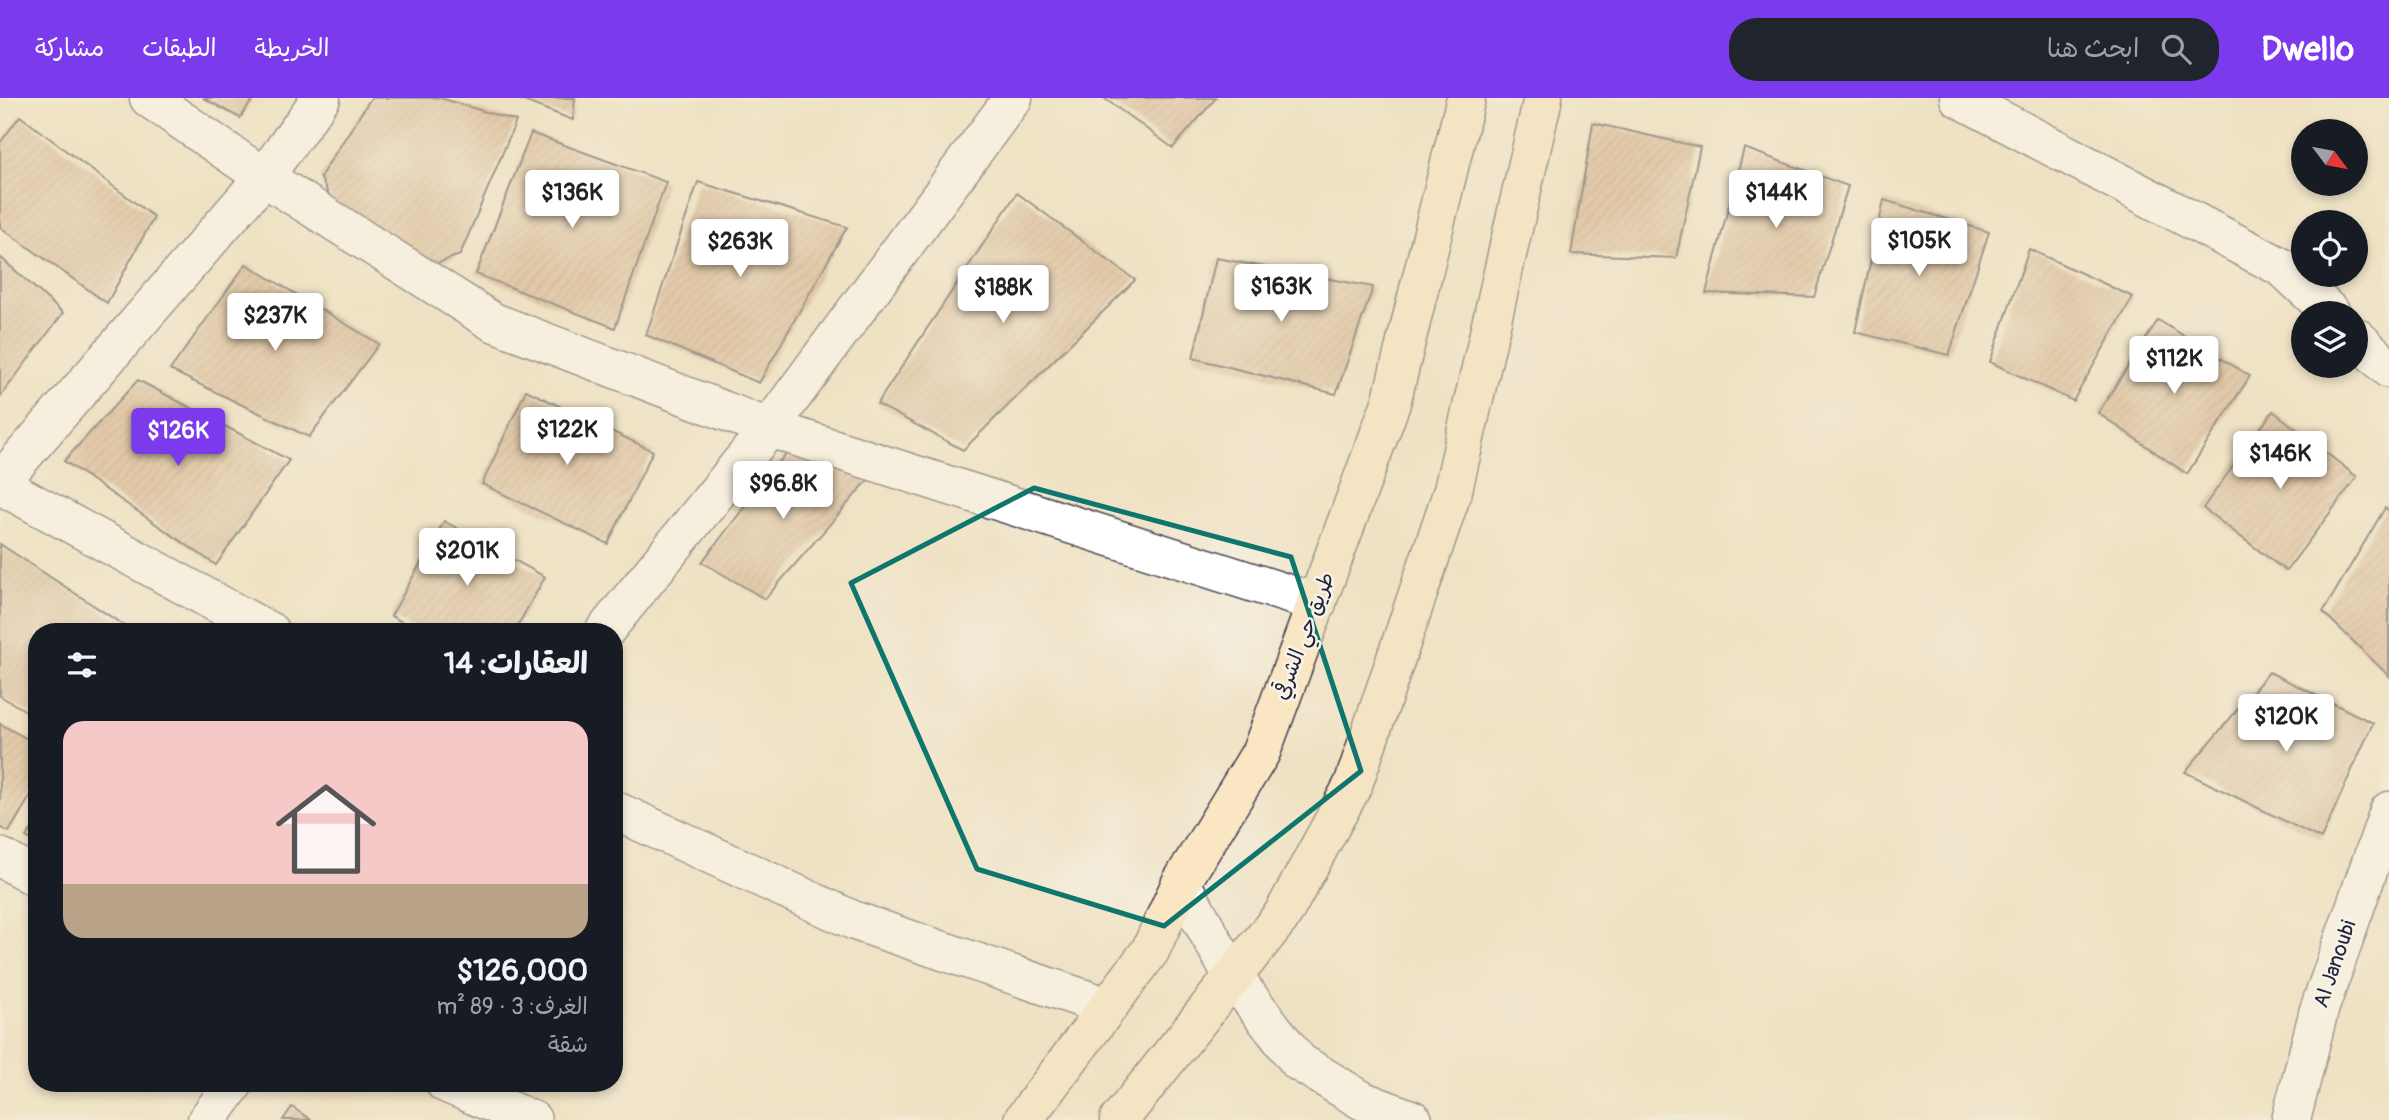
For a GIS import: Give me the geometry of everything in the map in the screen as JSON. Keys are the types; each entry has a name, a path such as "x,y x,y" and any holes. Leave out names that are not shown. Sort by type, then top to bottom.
{"street":[{"path":"149,98 264,177 493,322 769,428 1317,603"},
{"path":"254,623 0,483 264,177 321,98"},
{"path":"611,623 769,428 1013,98"},
{"name":"طريق حي الشرقي","path":"1023,1120 1150,951 1181,883 1261,752 1391,403 1466,98"},
{"path":"1119,1120 1283,914 1353,785 1453,490 1543,98"},
{"path":"1959,98 2283,268 2318,301"},
{"path":"2368,349 2389,369"},
{"name":"Al Janoubi","path":"2291,1120 2319,1010 2389,811"},
{"path":"623,814 855,921 1108,1007"},
{"path":"0,857 28,873"},
{"path":"1181,883 1233,977 1299,1062 1363,1101 1413,1120"},
{"path":"207,1120 227,1092"},
{"path":"465,1092 532,1120"}],"highlighted area":[{"path":"1034,488 1291,557 1361,771 1164,926 977,869 851,583"}],"building":[{"path":"203,98 254,98 240,118"},
{"path":"371,98 440,98 516,121 460,255 435,264 332,201 320,177"},
{"path":"516,98 575,98 573,120"},
{"path":"1104,98 1216,98 1173,148"},
{"path":"20,116 154,217 107,303 0,227 0,143"},
{"path":"1593,123 1700,147 1676,258 1571,254"},
{"path":"531,133 666,182 615,328 476,274"},
{"path":"1744,148 1848,186 1814,297 1706,293"},
{"path":"698,182 847,227 759,383 646,335"},
{"path":"1017,193 1135,280 963,450 877,404"},
{"path":"1884,200 1989,232 1949,355 1855,332"},
{"path":"2029,249 2133,297 2073,401 1990,362"},
{"path":"0,257 63,313 0,397"},
{"path":"1216,258 1373,287 1336,394 1193,358"},
{"path":"246,264 379,344 309,437 170,370"},
{"path":"2158,320 2250,376 2187,474 2098,413"},
{"path":"138,380 289,460 216,565 64,461"},
{"path":"526,390 653,451 608,544 482,484"},
{"path":"2273,411 2357,477 2286,571 2203,508"},
{"path":"791,447 869,479 765,599 702,562"},
{"path":"2385,508 2389,511 2389,676 2323,612"},
{"path":"444,521 545,577 519,623 404,623 391,616"},
{"path":"0,544 120,623 28,623 28,712 0,696"},
{"path":"2269,672 2373,723 2321,839 2185,772"},
{"path":"0,724 28,739 28,800 9,832 0,827"},
{"path":"292,1107 311,1120 283,1120"}]}
